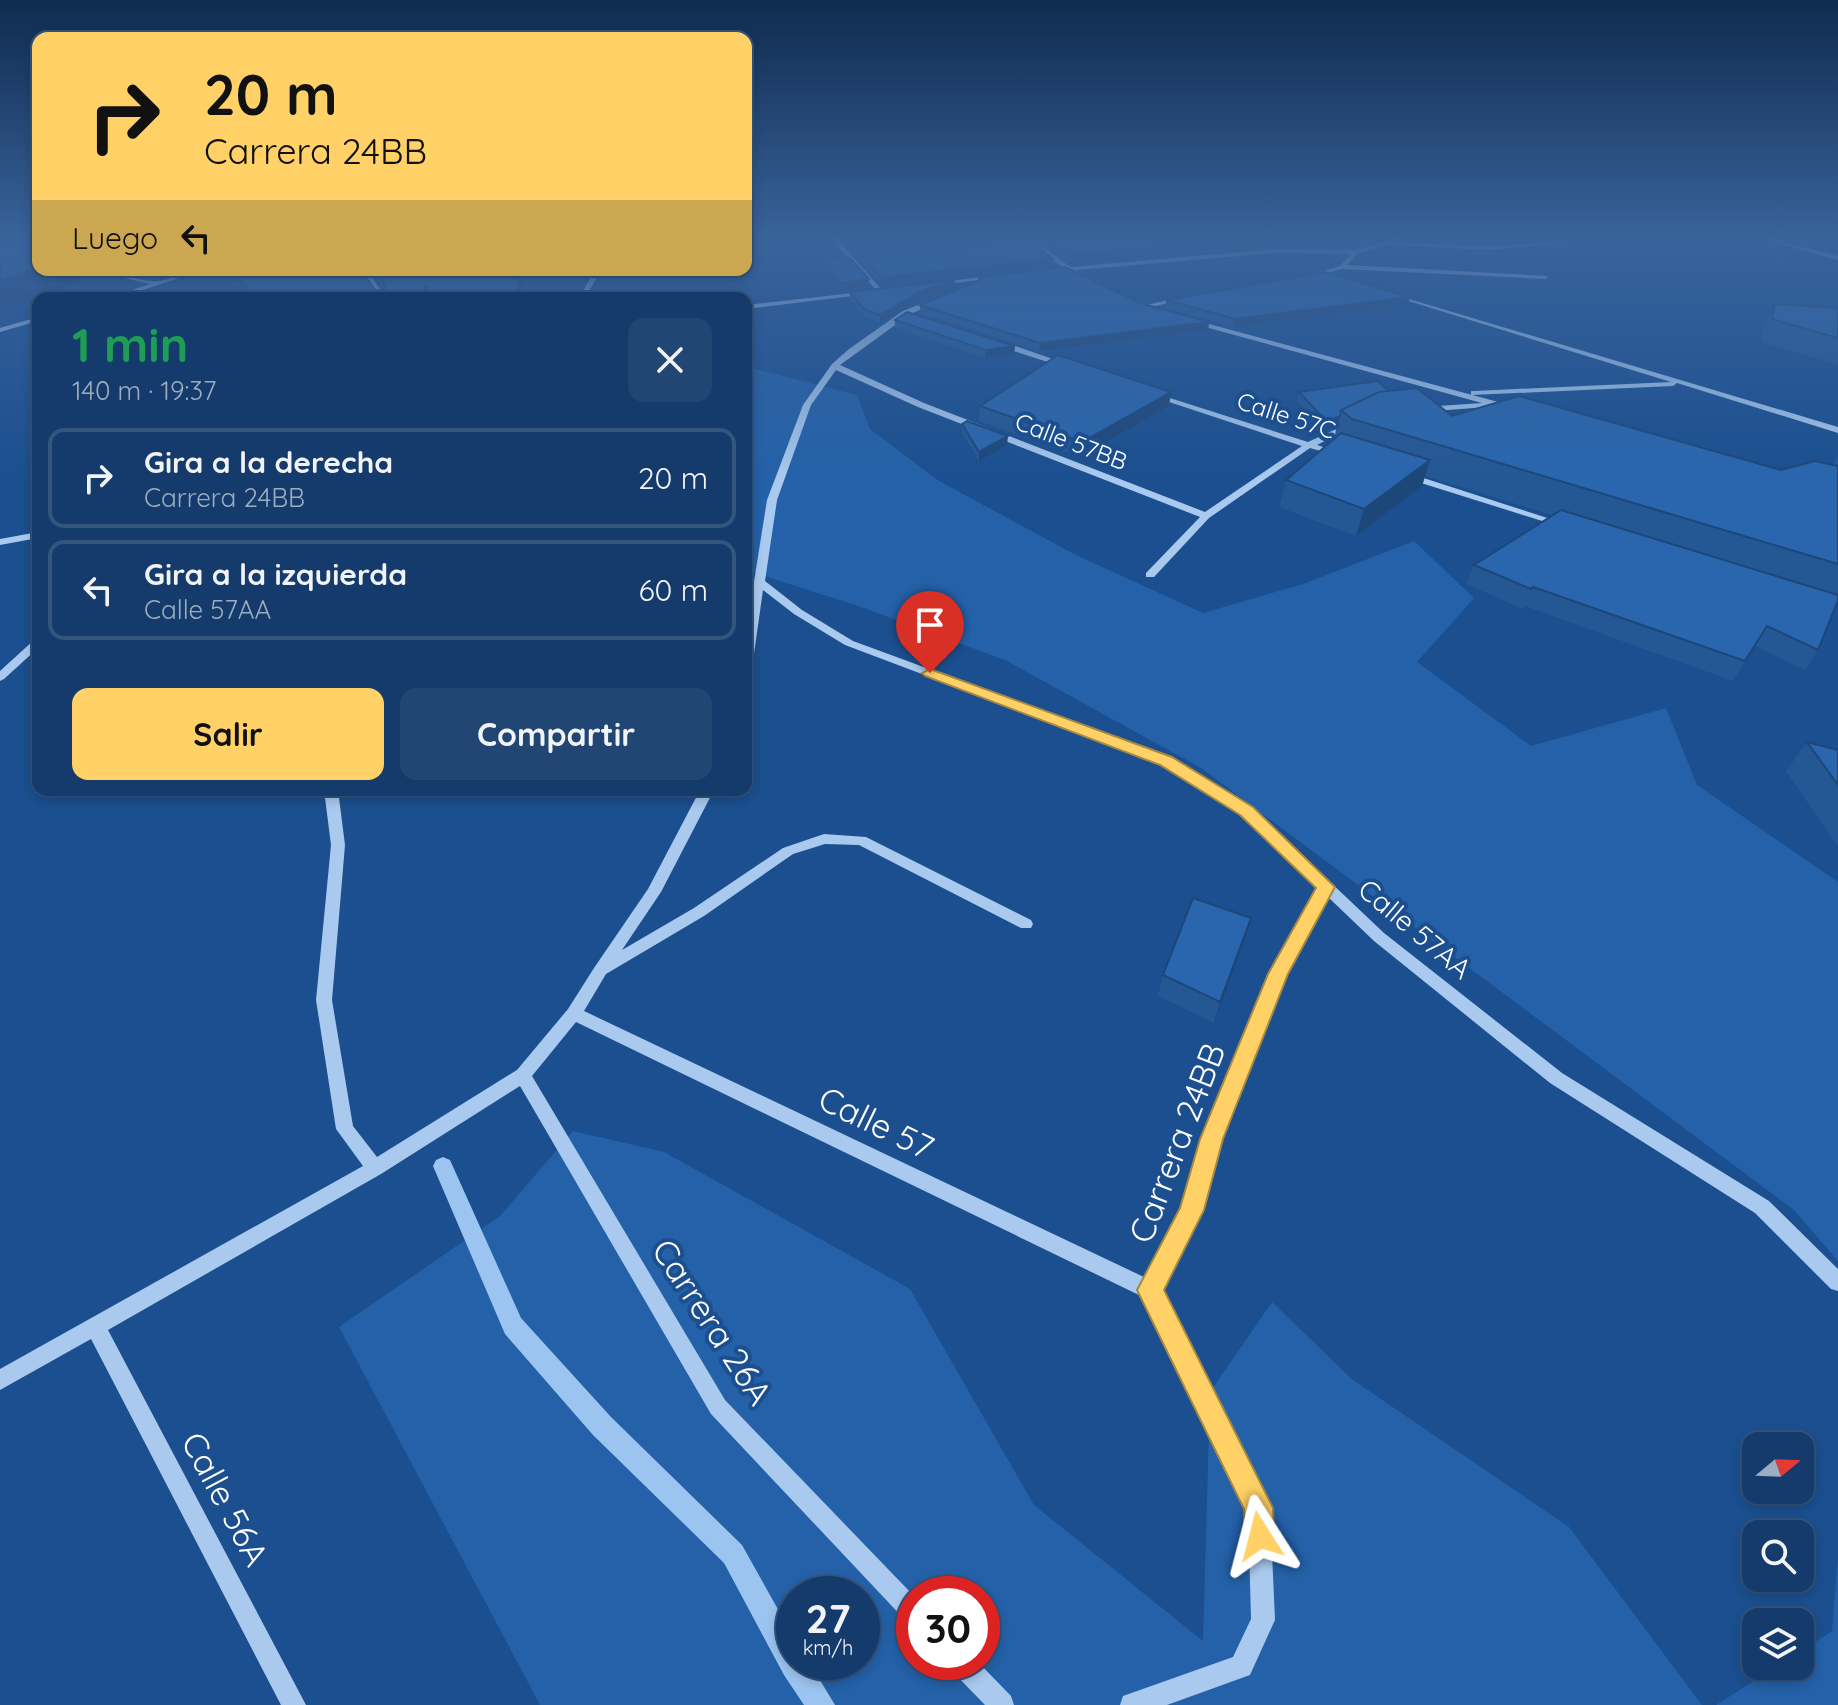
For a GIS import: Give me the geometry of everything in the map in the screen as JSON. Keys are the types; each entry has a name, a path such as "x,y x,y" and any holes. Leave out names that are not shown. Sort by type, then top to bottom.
{"street":[{"path":"752,630 772,500 807,405 835,366 874,333 897,319"},
{"path":"1185,319 1527,413"},
{"path":"1474,319 1838,430"},
{"path":"0,330 32,321"},
{"path":"981,337 1070,367"},
{"name":"Calle 57BB","path":"835,366 921,405 1206,516"},
{"path":"1463,394 1686,383"},
{"name":"Calle 57C","path":"1145,391 1354,459"},
{"path":"1405,411 1497,404"},
{"path":"1150,575 1206,516 1309,445 1356,423"},
{"path":"1399,474 1566,526"},
{"path":"0,542 32,536"},
{"name":"Calle 57AA","path":"761,583 798,612 849,643 1166,761 1247,811 1379,937 1556,1078 1762,1207 1838,1282"},
{"path":"0,677 32,648"},
{"path":"332,796 338,845 324,1000 345,1129 375,1168"},
{"path":"0,1380 375,1168 523,1075 574,1014 654,892 704,796"},
{"path":"599,972 699,912 788,851 824,839 861,840 1026,924"},
{"name":"Carrera 24BB","path":"1150,1290 1192,1210 1212,1139 1278,974 1326,887"},
{"name":"Calle 57","path":"574,1014 1150,1290"},
{"name":"Carrera 26A","path":"523,1075 718,1407 896,1594"},
{"path":"1132,1705 1241,1666 1263,1620 1259,1508 1150,1290"},
{"name":"Calle 56A","path":"95,1326 294,1705"},
{"path":"978,1680 1002,1705"}],"shaded area":[{"path":"752,368 857,395 870,429 939,481 1076,555 1203,613 1303,584 1414,541 1474,598 1417,662 1531,746 1666,708 1697,785 1838,882 1838,1261 1794,1210 1201,768 1005,660 861,607 752,572"},
{"path":"573,1131 664,1152 910,1289 1034,1505 1203,1641 1210,1392 1272,1302 1353,1380 1569,1527 1702,1705 540,1705 339,1327 500,1216"},
{"path":"1838,1556 1838,1705 1716,1705 1755,1680 1814,1680 1814,1643 1832,1631"}],"building":[{"path":"928,319 1015,346 986,350 895,320"},
{"path":"963,319 1197,319 1209,322 1040,343"},
{"path":"1772,319 1838,319 1838,338"},
{"path":"1058,355 1171,392 1082,442 980,406"},
{"path":"1377,381 1389,391 1379,392 1341,410 1340,416 1327,422 1299,392"},
{"path":"1417,388 1452,416 1519,396 1781,470 1815,461 1838,466 1838,564 1352,419 1341,410 1379,392"},
{"path":"967,421 1008,436 979,452 962,424"},
{"path":"1341,433 1430,460 1364,509 1286,480"},
{"path":"1561,510 1838,595 1818,650 1767,626 1745,661 1533,587 1531,589 1474,565"},
{"path":"1807,742 1838,750 1838,785"},
{"path":"1193,898 1251,918 1220,1002 1163,975"}],"waterway":[{"path":"443,1166 513,1326 602,1426 733,1554 794,1665 821,1705"}],"route":[{"path":"930,673 1166,761 1247,811 1326,887 1278,974 1212,1139 1192,1210 1150,1290 1259,1508 1260,1536"}]}
